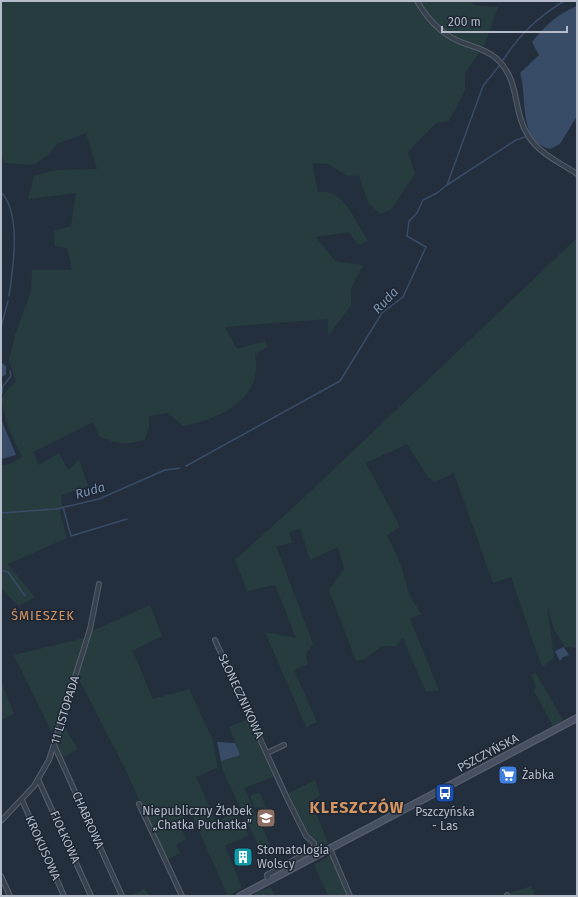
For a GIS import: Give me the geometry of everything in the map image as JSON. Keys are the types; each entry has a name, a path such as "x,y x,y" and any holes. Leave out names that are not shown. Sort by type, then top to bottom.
{"main road":[{"name":"PSZCZYŃSKA","path":"243,895 577,718"}],"street":[{"path":"417,1 426,17 447,36 478,48 495,57 509,74 514,86 518,113 529,137 539,150 577,174"},
{"name":"11 LISTOPADA","path":"1,821 22,800 38,779 49,760 90,629 99,584"},
{"name":"SŁONECZNIKOWA","path":"215,640 306,836 314,843 314,849 269,873 267,875 268,881"},
{"name":"CHABROWA","path":"54,745 122,896"},
{"name":"SŁONECZNIKOWA","path":"267,753 284,745"},
{"name":"FIOŁKOWA","path":"38,779 91,896"},
{"name":"KROKUSOWA","path":"22,800 64,896"},
{"path":"139,804 182,896"},
{"path":"330,849 350,896"},
{"path":"1,876 10,896"}],"green space":[{"path":"1,1 471,1 474,5 498,7 485,44 465,73 465,90 449,121 436,123 408,152 415,174 391,210 380,214 368,202 359,175 347,176 328,164 312,163 318,192 332,193 340,198 349,209 368,241 358,245 349,232 316,237 335,261 363,265 351,289 351,305 328,336 328,319 225,327 237,349 265,341 268,347 255,354 256,370 253,383 246,395 224,412 197,423 183,426 168,413 149,416 149,427 145,439 133,443 111,441 99,436 93,422 33,452 39,465 59,453 68,470 79,460 88,486 61,495 62,505 60,512 67,538 8,564 35,597 19,606 1,589 1,465 11,464 22,457 7,422 2,398 7,390 16,382 9,360 15,335 31,291 32,270 72,270 67,248 55,246 54,231 71,226 76,193 28,199 34,176 55,170 97,169 86,133 57,144 49,154 34,165 4,163 1,153"},
{"path":"577,238 577,648 565,647 554,629 547,606 554,658 542,667 511,577 493,583 454,473 435,482 428,477 407,444 366,463 400,527 387,535 401,565 409,594 421,614 410,619 439,690 426,692 403,638 396,646 382,646 365,659 356,661 329,590 344,569 338,547 310,560 300,528 289,532 292,543 276,546 313,644 306,654 308,664 294,670 317,722 306,727 265,632 296,638 275,585 247,591 235,560 296,505"},
{"path":"150,605 162,636 132,651 153,699 189,689 213,740 218,770 216,768 196,777 216,821 236,813 249,835 225,846 242,888 228,896 191,813 179,823 186,839 176,845 180,853 167,860 125,769 78,677 92,631"},
{"path":"84,638 60,725 51,731 14,655"},
{"path":"535,672 563,720 553,726 534,691 536,687 531,675"},
{"path":"1,681 14,714 1,720"},
{"path":"249,719 275,776 244,788 270,845 260,849 222,769 221,761 239,756 240,754 229,727"},
{"path":"64,726 78,749 63,758 57,745"},
{"path":"315,780 320,795 311,802 328,843 316,850 318,841 308,835 287,794"},
{"path":"259,792 269,813 266,814 263,807 259,809 258,807 255,808 250,796"},
{"path":"330,856 347,896 328,896 314,865"},
{"path":"531,886 535,896 509,896 508,894"},
{"path":"271,887 275,896 250,896"},
{"path":"145,889 149,896 130,896"}],"water":[{"path":"577,6 577,116 560,144 550,149 540,144 533,137 528,127 520,73 539,55 532,42 537,36 557,17"},
{"path":"1,362 6,366 6,375 1,377"},
{"path":"1,419 16,455 1,459"},
{"path":"564,647 569,655 563,657 560,661 555,651"},
{"path":"217,742 235,743 240,754 221,761"}],"waterway":[{"name":"Ruda","path":"503,60 516,42 530,27 564,1"},
{"name":"Ruda","path":"186,466 340,381 382,313 403,297 426,247 407,236 409,221 417,213 423,200 437,193 447,185 483,86 499,66"},
{"path":"447,185 516,140 525,137"},
{"path":"1,192 8,202 14,227 14,257 9,296"},
{"path":"1,327 8,301"},
{"path":"2,393 3,386 11,376 10,371"},
{"name":"Ruda","path":"1,513 56,509 99,499 165,470 180,468"},
{"path":"63,507 71,536 127,519"},
{"path":"1,570 8,572 25,596"}],"place":[{"name":"Żabka","path":"508,775"},
{"name":"Pszczyńska - Las","path":"445,793"},
{"name":"Niepubliczny Żłobek „Chatka Puchatka”","path":"266,818"},
{"name":"Stomatologia Wolscy","path":"243,857"}],"district":[{"name":"ŚMIESZEK","path":"43,615"},
{"name":"KLESZCZÓW","path":"357,807"}]}
